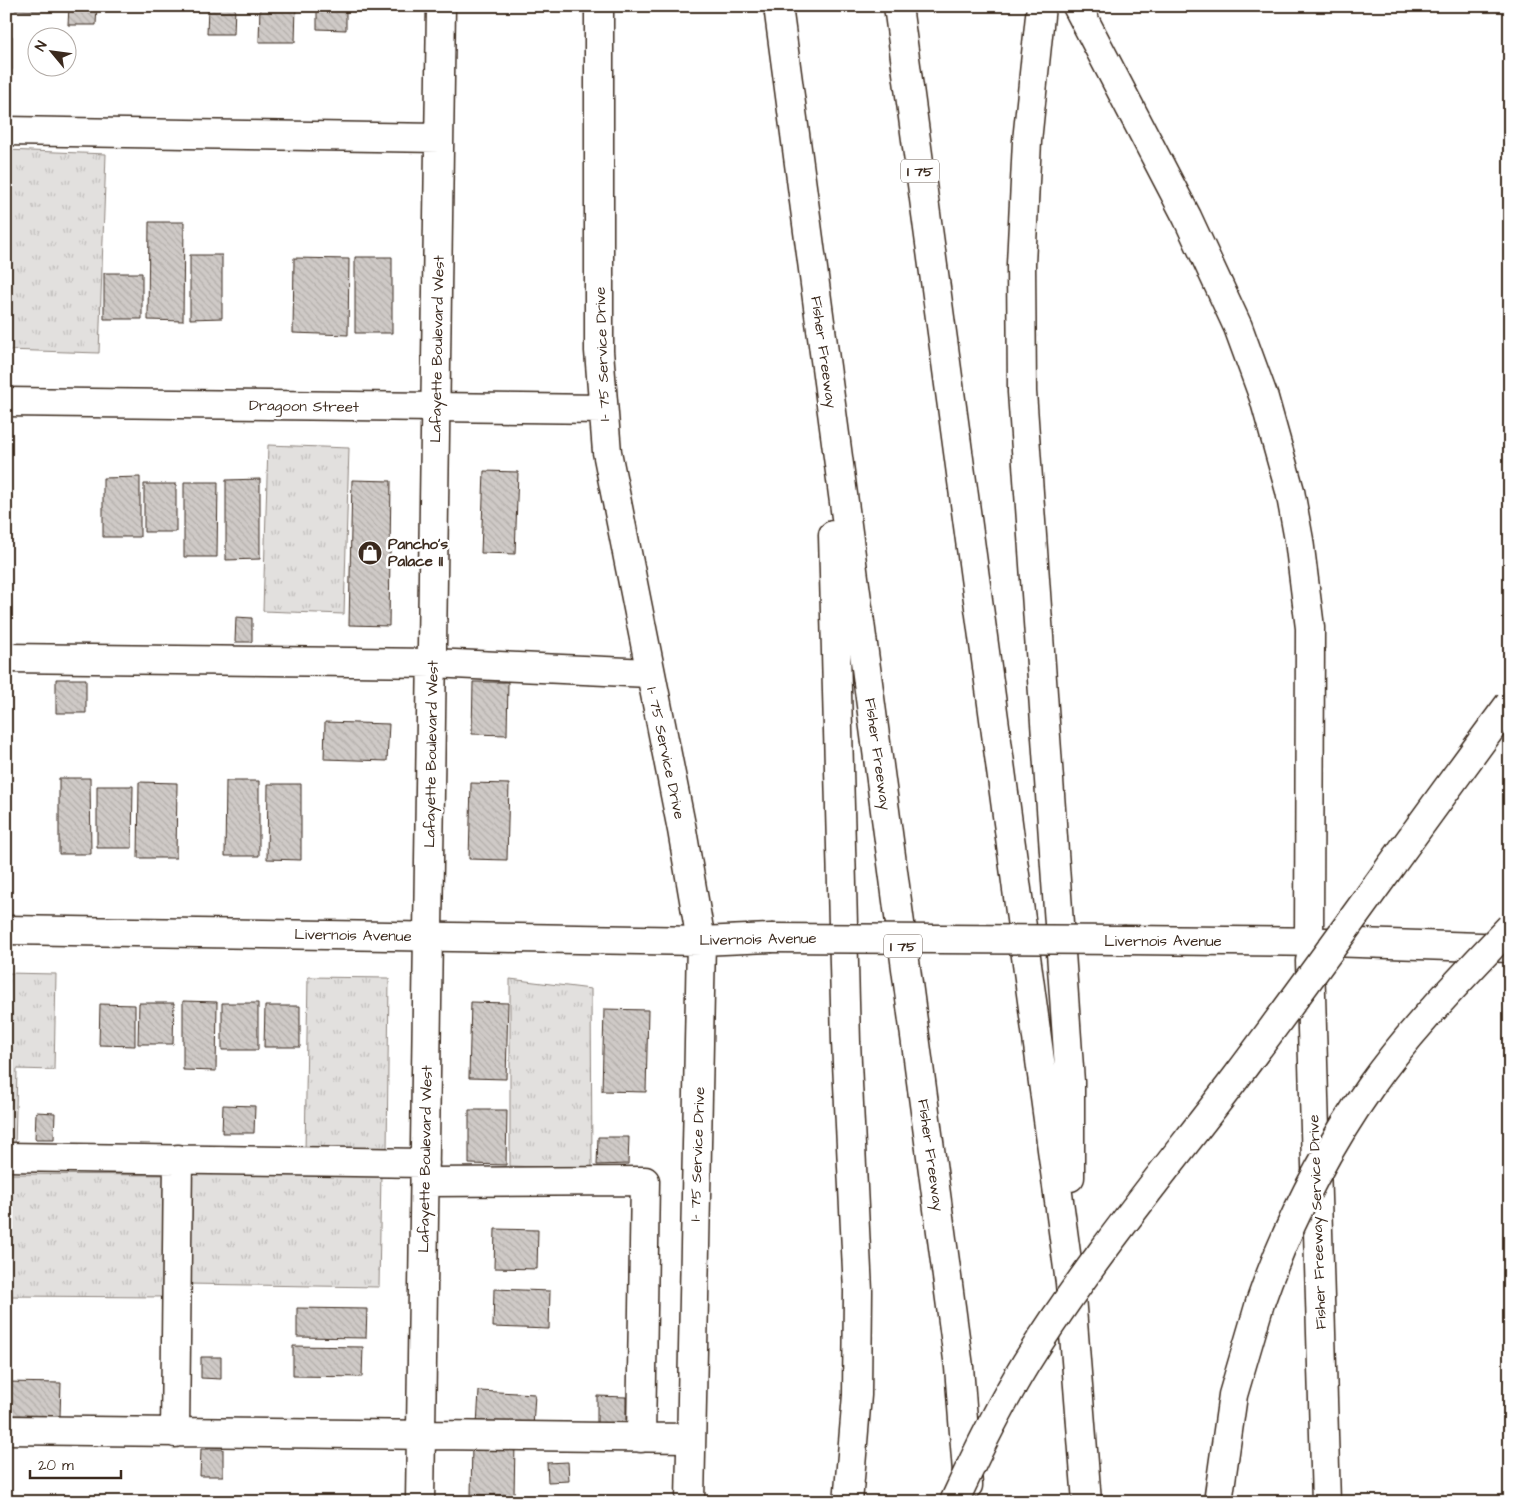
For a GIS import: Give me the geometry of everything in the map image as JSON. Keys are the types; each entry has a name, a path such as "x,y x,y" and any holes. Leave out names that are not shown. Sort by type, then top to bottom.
{"main road":[{"name":"Lafayette Boulevard West","path":"420,1502 441,6"},
{"name":"I- 75 Service Drive","path":"599,6 599,351 603,409 613,491 682,830 701,941 701,1006 689,1438 690,1502"},
{"name":"Fisher Freeway","path":"778,6 958,1367 969,1502"},
{"name":"I 75","path":"898,6 1070,1283 1087,1502"},
{"path":"1041,6 1027,141 1021,264 1022,392 1070,1082 1070,1283"},
{"name":"Fisher Freeway Service Drive","path":"1076,6 1123,92 1187,217 1238,327 1264,398 1290,490 1299,540 1310,628 1310,942 1326,1502"},
{"path":"6,131 439,138"},
{"path":"830,391 846,1042 858,1291 857,1395 848,1502"},
{"name":"Dragoon Street","path":"6,402 603,409"},
{"path":"6,658 432,664 649,673"},
{"path":"954,1502 976,1454 1021,1372 1062,1310 1282,1016 1510,703"},
{"path":"1218,1502 1233,1395 1260,1302 1298,1208 1321,1164 1366,1094 1437,1006 1510,927"},
{"name":"Livernois Avenue","path":"6,930 701,941 771,938 1310,942 1510,948"},
{"path":"6,1157 178,1159 425,1173 645,1181 640,1438"},
{"path":"175,1433 178,1159"},
{"path":"6,1430 421,1437 689,1438"}],"green space":[{"path":"6,150 106,154 99,353 6,350"},
{"path":"268,445 349,448 344,614 263,611"},
{"path":"6,973 56,974 54,1070 17,1069 15,1148 6,1147"},
{"path":"308,977 389,978 387,1152 305,1151"},
{"path":"510,979 591,989 592,1169 510,1166"},
{"path":"189,1170 381,1173 379,1287 187,1284"},
{"path":"6,1174 168,1175 166,1297 6,1296"}],"building":[{"path":"15,6 54,6 54,11 15,10"},
{"path":"69,6 97,6 96,25 68,25"},
{"path":"208,6 235,6 234,34 207,34"},
{"path":"260,6 296,6 295,42 259,42"},
{"path":"317,6 346,6 346,30 317,29"},
{"path":"6,36 12,36 12,70 6,70"},
{"path":"149,222 184,222 183,321 148,320"},
{"path":"190,255 222,255 222,318 190,319"},
{"path":"355,257 392,257 392,333 355,333"},
{"path":"294,258 349,259 348,335 293,333"},
{"path":"104,273 142,273 142,319 104,319"},
{"path":"484,471 518,472 515,554 481,553"},
{"path":"140,477 140,537 103,537 103,478"},
{"path":"260,479 260,559 226,560 226,480"},
{"name":"Pancho's Palace II","path":"352,480 391,481 389,626 349,625"},
{"path":"184,482 218,482 217,557 184,557"},
{"path":"144,484 176,484 176,532 144,532"},
{"path":"236,617 252,618 252,642 235,642"},
{"path":"56,679 86,679 86,713 56,713"},
{"path":"473,682 508,682 507,735 472,734"},
{"path":"325,722 389,724 387,761 324,759"},
{"path":"59,778 90,778 91,854 59,854"},
{"path":"226,781 259,781 259,856 225,856"},
{"path":"139,782 177,783 176,858 138,858"},
{"path":"471,783 509,784 507,860 469,859"},
{"path":"268,784 301,784 301,860 267,859"},
{"path":"97,786 133,786 132,848 97,848"},
{"path":"6,798 10,798 10,851 6,851"},
{"path":"183,1001 217,1002 216,1071 183,1070"},
{"path":"471,1002 508,1003 506,1079 469,1078"},
{"path":"139,1003 174,1003 173,1044 138,1044"},
{"path":"222,1003 258,1003 258,1050 222,1050"},
{"path":"100,1004 135,1005 135,1046 99,1045"},
{"path":"265,1006 300,1006 300,1047 264,1047"},
{"path":"604,1009 648,1010 646,1092 602,1091"},
{"path":"223,1105 255,1106 254,1133 222,1133"},
{"path":"469,1110 507,1110 506,1165 469,1164"},
{"path":"36,1112 55,1113 54,1139 35,1139"},
{"path":"598,1137 629,1137 628,1164 597,1165"},
{"path":"495,1229 538,1230 537,1269 494,1268"},
{"path":"494,1289 550,1291 549,1329 493,1327"},
{"path":"297,1308 367,1309 366,1338 297,1337"},
{"path":"293,1346 363,1347 362,1377 293,1376"},
{"path":"201,1357 221,1357 221,1379 201,1378"},
{"path":"6,1382 61,1383 60,1416 6,1415"},
{"path":"479,1391 535,1394 533,1428 477,1425"},
{"path":"597,1396 626,1397 626,1426 597,1426"},
{"path":"472,1444 515,1444 514,1495 471,1495"},
{"path":"201,1449 223,1449 223,1476 200,1476"},
{"path":"568,1462 569,1481 548,1482 547,1463"}],"place":[{"name":"Pancho's Palace II","path":"370,553"}]}
